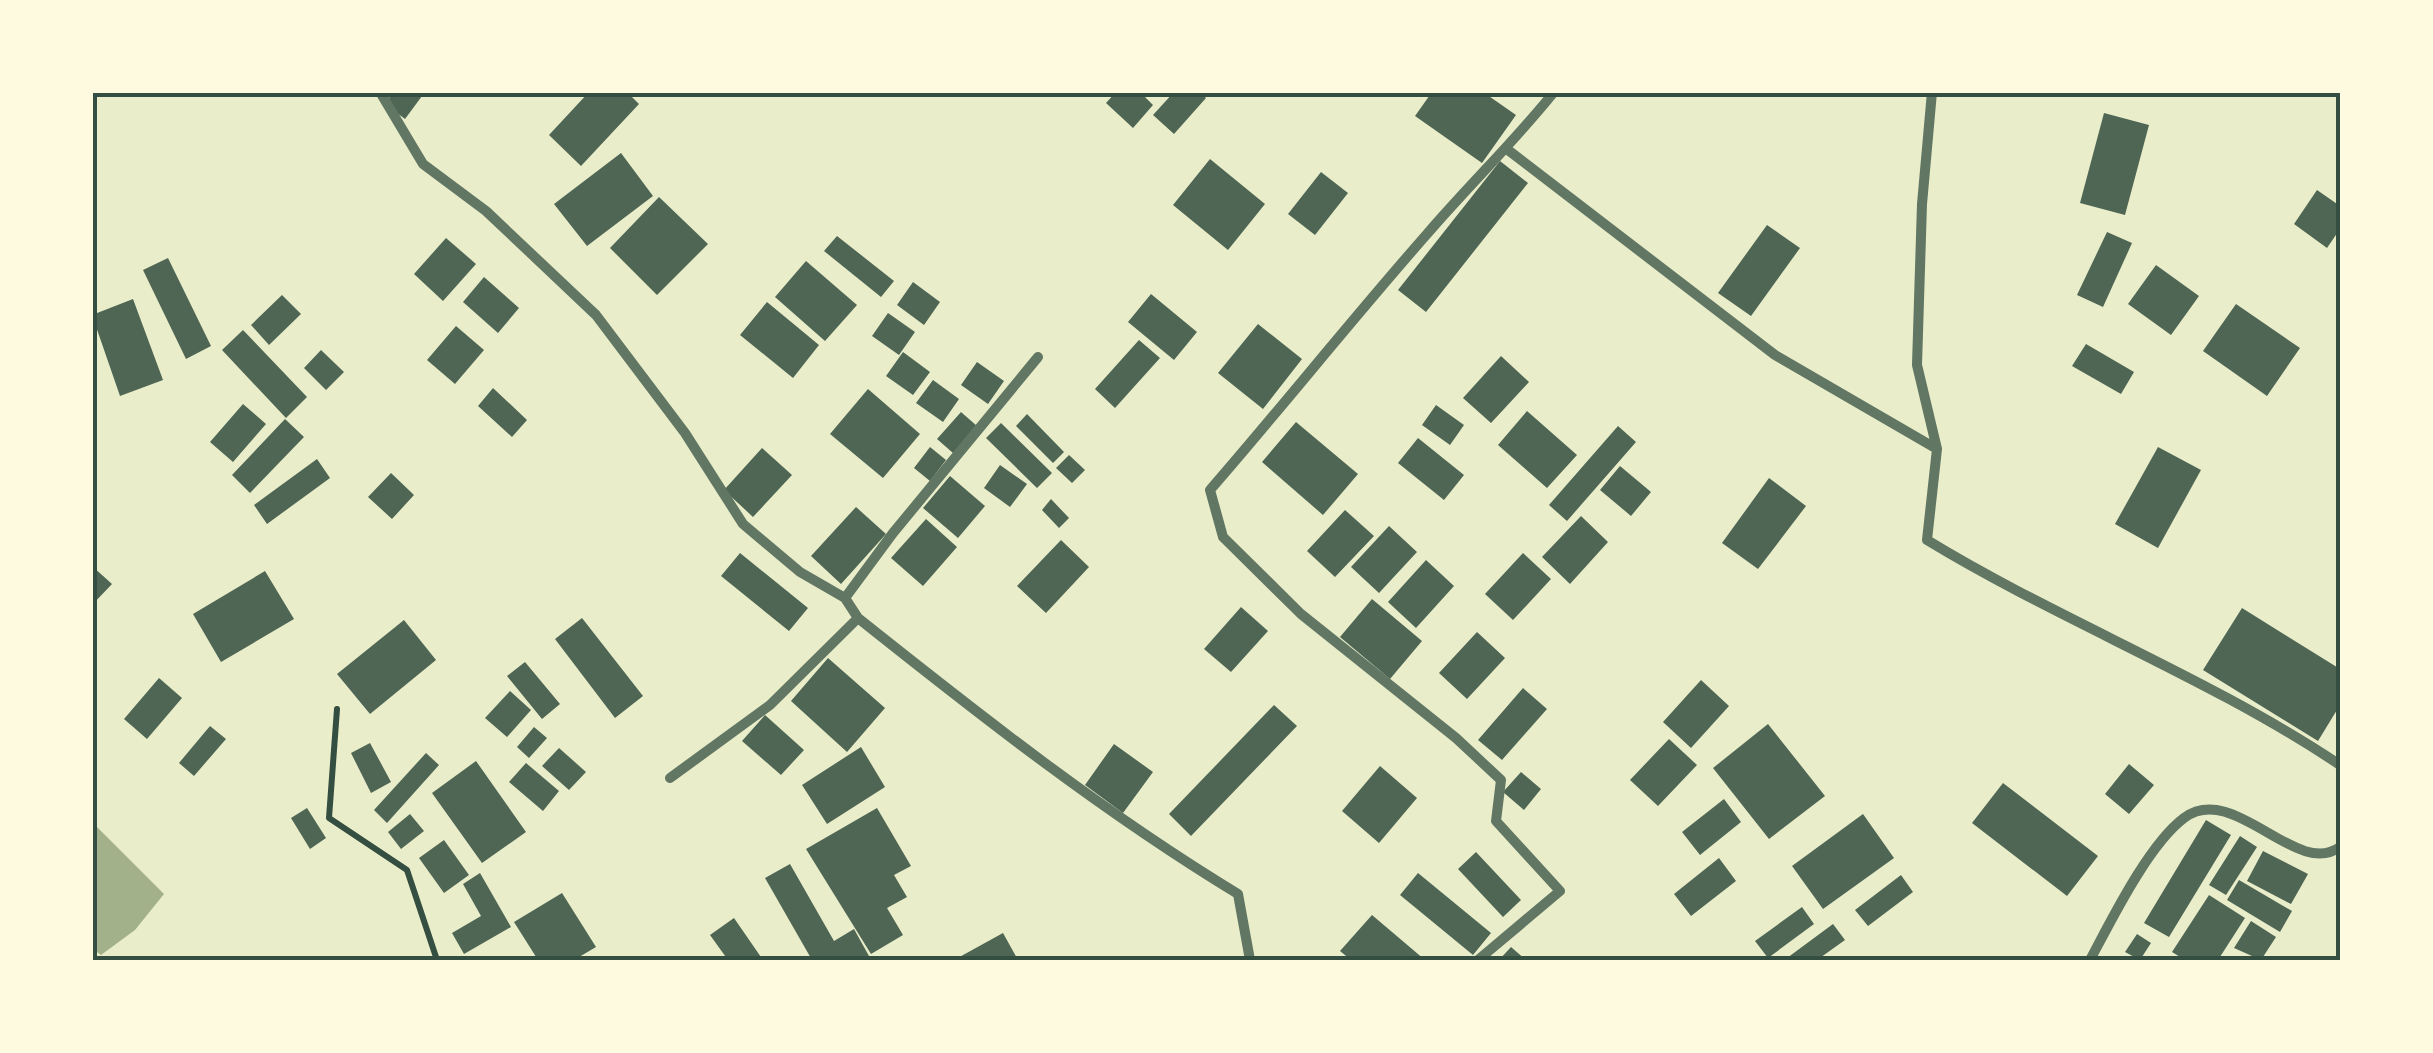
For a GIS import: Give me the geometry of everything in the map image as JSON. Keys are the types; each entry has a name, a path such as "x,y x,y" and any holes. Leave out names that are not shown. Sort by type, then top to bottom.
{"street":[{"path":"380,92 424,164 486,212 596,315 684,432 744,524 800,572 845,598 858,618 1041,764 1153,842 1238,894 1250,960"},
{"path":"1478,960 1560,891 1496,821 1501,780 1456,738 1302,614 1236,550 1223,537 1210,490 1486,165 1508,150 1554,92"},
{"path":"1932,92 1922,204 1917,365 1937,449 1927,540 2005,587 2340,765"},
{"path":"1508,150 1775,355 1937,449"},
{"path":"845,598 892,532 1038,356"},
{"path":"670,778 770,706 858,618"},
{"path":"2090,960 2152,856 2183,818 2203,809 2228,813 2313,854 2332,853 2340,847"}],"path":[{"path":"337,710 330,818 407,870 437,960"}],"shaded area":[{"path":"93,823 164,894 135,930 101,955 93,949"}],"building":[{"path":"393,92 425,92 405,119 385,104"},
{"path":"589,92 627,92 639,104 581,166 549,135"},
{"path":"1116,92 1140,92 1153,105 1133,128 1106,103"},
{"path":"1174,92 1200,92 1206,98 1174,134 1153,115"},
{"path":"1432,92 1483,92 1516,115 1482,163 1415,116"},
{"path":"2104,113 2149,125 2125,215 2080,203"},
{"path":"621,153 653,196 587,246 554,204"},
{"path":"1210,159 1265,204 1228,250 1173,205"},
{"path":"1500,161 1528,183 1426,312 1398,290"},
{"path":"1321,172 1348,193 1315,235 1288,214"},
{"path":"2317,190 2340,206 2340,229 2327,248 2294,224"},
{"path":"659,197 708,244 657,295 610,248"},
{"path":"1767,225 1800,248 1751,316 1718,293"},
{"path":"2107,232 2132,243 2103,307 2077,295"},
{"path":"837,236 894,281 881,297 824,251"},
{"path":"446,238 476,264 443,301 414,274"},
{"path":"168,258 211,346 186,359 143,270"},
{"path":"806,261 857,305 825,341 775,297"},
{"path":"2156,265 2199,296 2171,335 2128,304"},
{"path":"484,277 519,308 498,333 463,302"},
{"path":"913,282 940,302 924,325 897,305"},
{"path":"1151,294 1197,332 1174,360 1128,322"},
{"path":"282,295 301,314 269,345 251,325"},
{"path":"133,299 163,380 120,396 92,315"},
{"path":"767,302 819,345 793,378 740,335"},
{"path":"2236,304 2300,348 2267,396 2203,351"},
{"path":"888,313 915,332 899,355 872,336"},
{"path":"1258,324 1302,359 1263,409 1218,373"},
{"path":"456,326 484,350 455,384 427,360"},
{"path":"243,330 307,397 286,418 222,350"},
{"path":"1139,340 1160,358 1115,408 1095,389"},
{"path":"2086,344 2134,372 2121,394 2072,366"},
{"path":"321,350 344,372 326,390 304,368"},
{"path":"903,352 930,372 913,395 886,376"},
{"path":"1501,356 1529,382 1491,423 1463,398"},
{"path":"977,362 1004,381 988,404 961,385"},
{"path":"933,380 959,399 943,422 916,403"},
{"path":"493,388 527,420 512,437 478,406"},
{"path":"868,389 920,434 883,478 830,434"},
{"path":"243,404 266,424 233,462 210,442"},
{"path":"1436,405 1464,425 1450,445 1422,425"},
{"path":"1527,411 1577,455 1547,488 1498,445"},
{"path":"961,412 977,426 953,453 937,439"},
{"path":"1027,414 1064,452 1053,463 1016,426"},
{"path":"285,419 304,437 250,493 232,475"},
{"path":"1296,422 1358,474 1323,515 1262,462"},
{"path":"1001,423 1052,473 1037,488 986,438"},
{"path":"1618,426 1636,442 1567,521 1549,505"},
{"path":"1418,438 1464,475 1444,500 1398,463"},
{"path":"930,447 946,460 930,481 914,468"},
{"path":"2158,447 2201,470 2158,548 2115,524"},
{"path":"762,448 792,475 753,517 724,490"},
{"path":"1069,455 1085,470 1072,483 1056,468"},
{"path":"317,459 330,478 267,524 254,505"},
{"path":"1000,465 1027,484 1010,507 984,488"},
{"path":"1620,466 1651,492 1631,516 1600,490"},
{"path":"391,473 414,495 392,519 368,497"},
{"path":"950,476 985,506 958,538 923,508"},
{"path":"1769,478 1806,506 1758,569 1722,543"},
{"path":"1051,499 1069,518 1059,528 1042,510"},
{"path":"856,507 886,534 841,584 811,556"},
{"path":"1345,510 1374,536 1335,577 1307,551"},
{"path":"1581,516 1608,542 1570,584 1542,557"},
{"path":"926,519 957,547 923,586 891,558"},
{"path":"1389,526 1417,552 1379,593 1351,567"},
{"path":"1061,540 1089,567 1046,613 1017,586"},
{"path":"740,553 808,608 789,631 721,576"},
{"path":"1523,553 1551,579 1513,620 1485,594"},
{"path":"1426,560 1454,586 1416,628 1388,602"},
{"path":"92,566 112,584 92,605"},
{"path":"265,571 294,619 221,662 193,614"},
{"path":"1372,599 1422,641 1390,679 1340,637"},
{"path":"1241,607 1268,631 1231,672 1204,649"},
{"path":"2242,608 2340,669 2340,705 2318,741 2203,670"},
{"path":"582,618 643,696 615,718 555,639"},
{"path":"404,620 436,660 370,714 337,674"},
{"path":"1477,632 1505,658 1467,699 1439,673"},
{"path":"828,658 885,708 847,752 791,701"},
{"path":"525,662 560,704 542,719 507,676"},
{"path":"159,678 182,698 147,739 124,719"},
{"path":"1701,680 1729,706 1691,748 1663,722"},
{"path":"1523,688 1547,709 1502,760 1478,740"},
{"path":"510,691 531,710 507,737 485,718"},
{"path":"1274,705 1297,726 1191,836 1169,814"},
{"path":"765,715 804,750 781,775 742,741"},
{"path":"1768,724 1825,796 1769,839 1713,768"},
{"path":"210,726 226,739 194,776 179,763"},
{"path":"534,727 547,738 529,758 517,747"},
{"path":"1669,739 1697,765 1658,806 1630,780"},
{"path":"370,743 391,782 371,793 351,753"},
{"path":"1114,744 1153,772 1123,813 1085,785"},
{"path":"861,747 885,787 827,824 802,785"},
{"path":"559,748 586,772 569,790 542,766"},
{"path":"426,753 439,765 387,823 374,810"},
{"path":"476,761 526,832 482,863 432,793"},
{"path":"526,763 559,791 543,811 509,782"},
{"path":"2129,764 2154,785 2129,814 2105,794"},
{"path":"1380,766 1417,798 1379,843 1342,811"},
{"path":"1521,772 1541,789 1524,810 1503,792"},
{"path":"2003,783 2098,856 2067,896 1972,823"},
{"path":"1724,799 1741,822 1700,855 1682,832"},
{"path":"307,808 326,838 310,849 291,818"},
{"path":"877,808 911,866 894,875 907,897 887,908 903,935 871,954 806,849"},
{"path":"410,814 424,831 401,849 388,832"},
{"path":"1863,814 1894,858 1823,909 1792,866"},
{"path":"2206,820 2231,835 2169,937 2144,923"},
{"path":"2240,836 2257,847 2226,895 2209,885"},
{"path":"444,840 469,875 444,893 419,858"},
{"path":"2263,851 2308,874 2291,904 2247,881"},
{"path":"1476,852 1521,900 1503,917 1458,869"},
{"path":"1719,858 1736,881 1691,916 1674,894"},
{"path":"790,864 834,941 854,929 869,956 862,960 812,960 765,878"},
{"path":"480,873 511,927 464,954 452,933 481,916 463,884"},
{"path":"1418,873 1491,933 1473,955 1400,895"},
{"path":"1901,875 1913,892 1868,926 1855,910"},
{"path":"2239,880 2292,911 2280,932 2227,900"},
{"path":"562,893 596,947 574,960 538,960 514,922"},
{"path":"2209,895 2245,918 2218,960 2185,960 2172,952"},
{"path":"1802,907 1814,924 1768,958 1755,941"},
{"path":"1372,915 1425,960 1351,960 1340,951"},
{"path":"734,918 763,960 728,960 710,935"},
{"path":"2251,921 2276,937 2261,960 2234,948"},
{"path":"1833,924 1845,940 1817,960 1787,958"},
{"path":"1003,933 1018,960 954,960"},
{"path":"2137,934 2151,943 2140,960 2125,952"},
{"path":"1511,947 1526,960 1499,960"}]}
